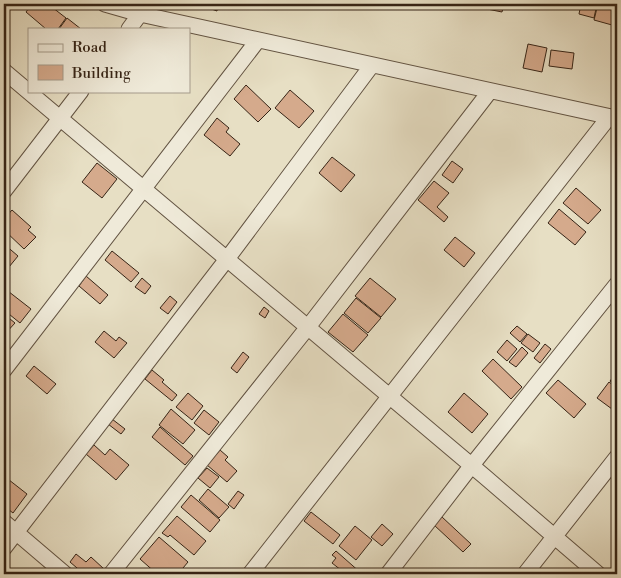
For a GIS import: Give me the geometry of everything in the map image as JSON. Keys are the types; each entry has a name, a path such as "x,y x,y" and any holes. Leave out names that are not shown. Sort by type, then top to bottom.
{"street":[{"path":"105,4 140,14 613,118 250,574"},
{"path":"130,28 140,14"},
{"path":"4,370 258,40"},
{"path":"4,548 227,259 372,65"},
{"path":"4,72 28,92"},
{"path":"110,574 308,327 490,91"},
{"path":"28,92 472,465 598,574"},
{"path":"4,191 80,92"},
{"path":"388,574 472,465 617,284"},
{"path":"525,574 617,457"},
{"path":"4,522 65,574"}],"building":[{"path":"32,4 41,9 45,4 48,4 66,18 59,28 45,28 26,12"},
{"path":"207,4 218,4 217,11 206,7"},
{"path":"483,4 504,4 502,12 482,8"},
{"path":"581,4 597,4 594,18 579,14"},
{"path":"598,4 617,4 612,25 594,20"},
{"path":"67,18 80,28 60,28"},
{"path":"528,44 547,48 542,72 523,68"},
{"path":"551,50 574,53 572,69 549,66"},
{"path":"246,85 271,109 258,122 234,99"},
{"path":"290,90 314,111 299,128 275,108"},
{"path":"217,118 229,128 226,132 240,144 230,156 204,135"},
{"path":"332,157 355,175 341,192 319,173"},
{"path":"452,161 463,169 453,183 442,175"},
{"path":"97,163 117,179 102,198 82,182"},
{"path":"434,181 449,193 437,207 448,217 444,222 418,200"},
{"path":"576,188 601,210 588,224 563,203"},
{"path":"559,209 586,232 575,245 548,223"},
{"path":"12,210 31,227 28,230 36,237 24,249 4,230 4,219"},
{"path":"455,237 475,253 464,267 444,250"},
{"path":"4,244 18,256 9,267 4,262"},
{"path":"112,251 139,273 131,282 105,260"},
{"path":"86,276 108,295 100,304 79,286"},
{"path":"142,278 151,286 145,294 135,287"},
{"path":"370,278 396,299 381,317 355,296"},
{"path":"4,288 31,309 20,323 4,310"},
{"path":"170,296 177,302 168,314 160,308"},
{"path":"356,298 381,318 368,333 344,313"},
{"path":"264,307 269,311 265,318 259,314"},
{"path":"4,314 15,323 4,335"},
{"path":"343,314 368,335 353,352 328,332"},
{"path":"517,326 527,334 520,342 510,333"},
{"path":"104,331 116,341 119,337 127,343 114,358 95,342"},
{"path":"528,334 540,343 533,352 521,343"},
{"path":"507,340 517,349 507,361 497,352"},
{"path":"545,344 551,349 540,363 534,358"},
{"path":"522,347 528,353 516,367 509,362"},
{"path":"243,352 249,357 237,373 231,368"},
{"path":"493,359 522,387 511,399 482,371"},
{"path":"34,366 56,384 47,394 26,376"},
{"path":"152,370 177,395 172,401 145,379"},
{"path":"617,372 617,386 610,381"},
{"path":"558,380 586,404 574,418 546,393"},
{"path":"609,382 617,388 616,412 597,398"},
{"path":"188,393 203,406 192,420 176,407"},
{"path":"464,393 488,414 472,433 448,412"},
{"path":"171,409 195,430 183,444 159,425"},
{"path":"204,410 219,422 209,435 194,423"},
{"path":"112,419 125,429 121,434 108,424"},
{"path":"160,427 193,456 185,465 152,437"},
{"path":"94,445 105,455 110,449 129,465 116,480 86,454"},
{"path":"220,450 228,457 225,460 237,471 227,482 207,465"},
{"path":"207,468 219,477 210,488 198,478"},
{"path":"4,476 27,494 13,513 4,506"},
{"path":"208,489 229,507 219,518 199,500"},
{"path":"238,491 244,495 234,509 228,504"},
{"path":"191,495 220,520 210,532 181,507"},
{"path":"311,512 340,535 333,544 304,521"},
{"path":"177,516 206,541 194,555 170,535 168,537 162,533"},
{"path":"442,517 471,544 463,552 434,525"},
{"path":"382,524 393,534 382,546 371,537"},
{"path":"355,526 372,540 356,560 339,546"},
{"path":"159,537 188,562 178,574 157,574 140,559"},
{"path":"336,551 361,573 346,574 332,563 336,558 332,555"},
{"path":"76,554 86,562 91,557 104,569 100,574 84,574 70,562"}]}
